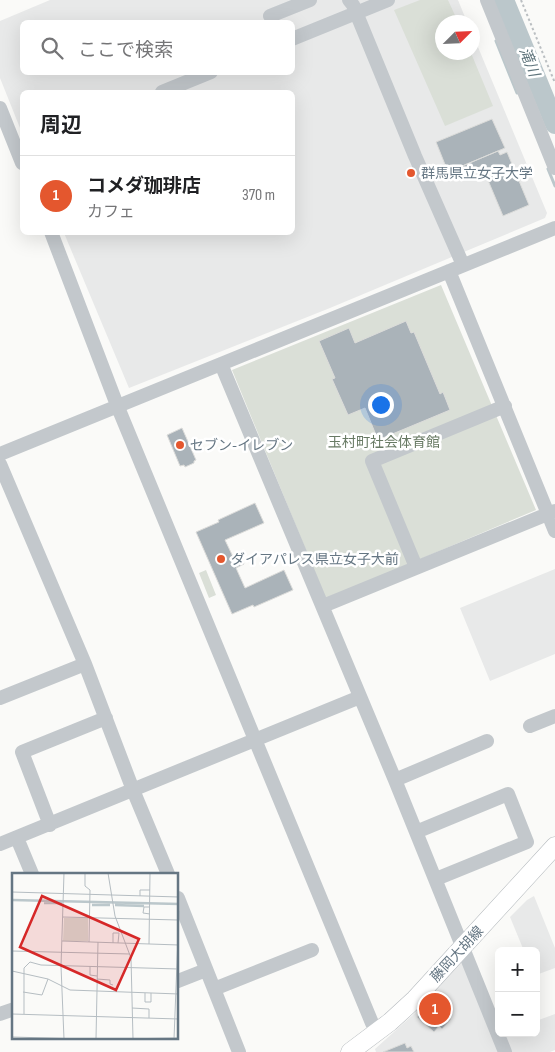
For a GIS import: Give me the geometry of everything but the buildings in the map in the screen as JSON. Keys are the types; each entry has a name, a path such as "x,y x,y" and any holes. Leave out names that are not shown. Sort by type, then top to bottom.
{"main road":[{"name":"藤岡大胡線","path":"350,1052 378,1032 415,999 555,846"}],"street":[{"path":"270,16 310,0"},
{"path":"349,0 356,13 456,268 505,406 551,512 555,531"},
{"path":"295,38 388,0"},
{"path":"487,0 555,168"},
{"path":"167,90 204,75"},
{"path":"0,108 20,158"},
{"path":"0,454 555,228"},
{"path":"52,235 117,406 372,1023 378,1032"},
{"path":"221,364 436,879 462,949 505,1052"},
{"path":"416,567 372,461 505,406"},
{"path":"0,464 85,664 133,790 168,873"},
{"path":"323,606 551,512"},
{"path":"0,698 85,664"},
{"path":"0,844 360,697"},
{"path":"530,726 555,716"},
{"path":"50,825 22,752 106,718"},
{"path":"395,780 486,741"},
{"path":"416,832 508,794 527,842 436,879"},
{"path":"17,838 32,873"},
{"path":"180,914 206,970 239,1052"},
{"path":"214,989 312,950"},
{"path":"179,982 206,970"},
{"path":"0,1014 12,1009"}],"path":[{"path":"521,0 555,83"}],"shaded area":[{"name":"群馬県立女子大学","path":"50,0 458,0 464,15 435,15 435,60 480,60 480,52 547,213 545,218 330,308 129,388 65,235 295,235 295,90 20,90 20,128 0,78 0,21"},
{"path":"555,569 555,654 490,681 460,608"},
{"path":"534,896 555,948 555,968 540,974 540,947 522,947 510,917 527,900"},
{"path":"463,960 494,1039 499,1037 540,1037 540,1020 555,1014 555,1050 550,1052 376,1052 375,1049 415,1013"}],"green space":[{"path":"420,0 448,0 455,15 435,15 435,60 474,60 493,106 445,126 394,10"},
{"name":"玉村町社会体育館","path":"441,285 536,510 326,599 232,370"},
{"path":"206,570 216,595 209,598 199,573"}],"waterway":[{"name":"滝川","path":"504,0 555,124"},
{"path":"496,41 517,93"},
{"path":"548,169 555,186"}],"place":[{"name":"群馬県立女子大学","path":"411,173"},
{"name":"セブン-イレブン","path":"180,445"},
{"name":"ダイアパレス県立女子大前","path":"221,559"},
{"name":"コメダ珈琲店","path":"435,1009"}]}
